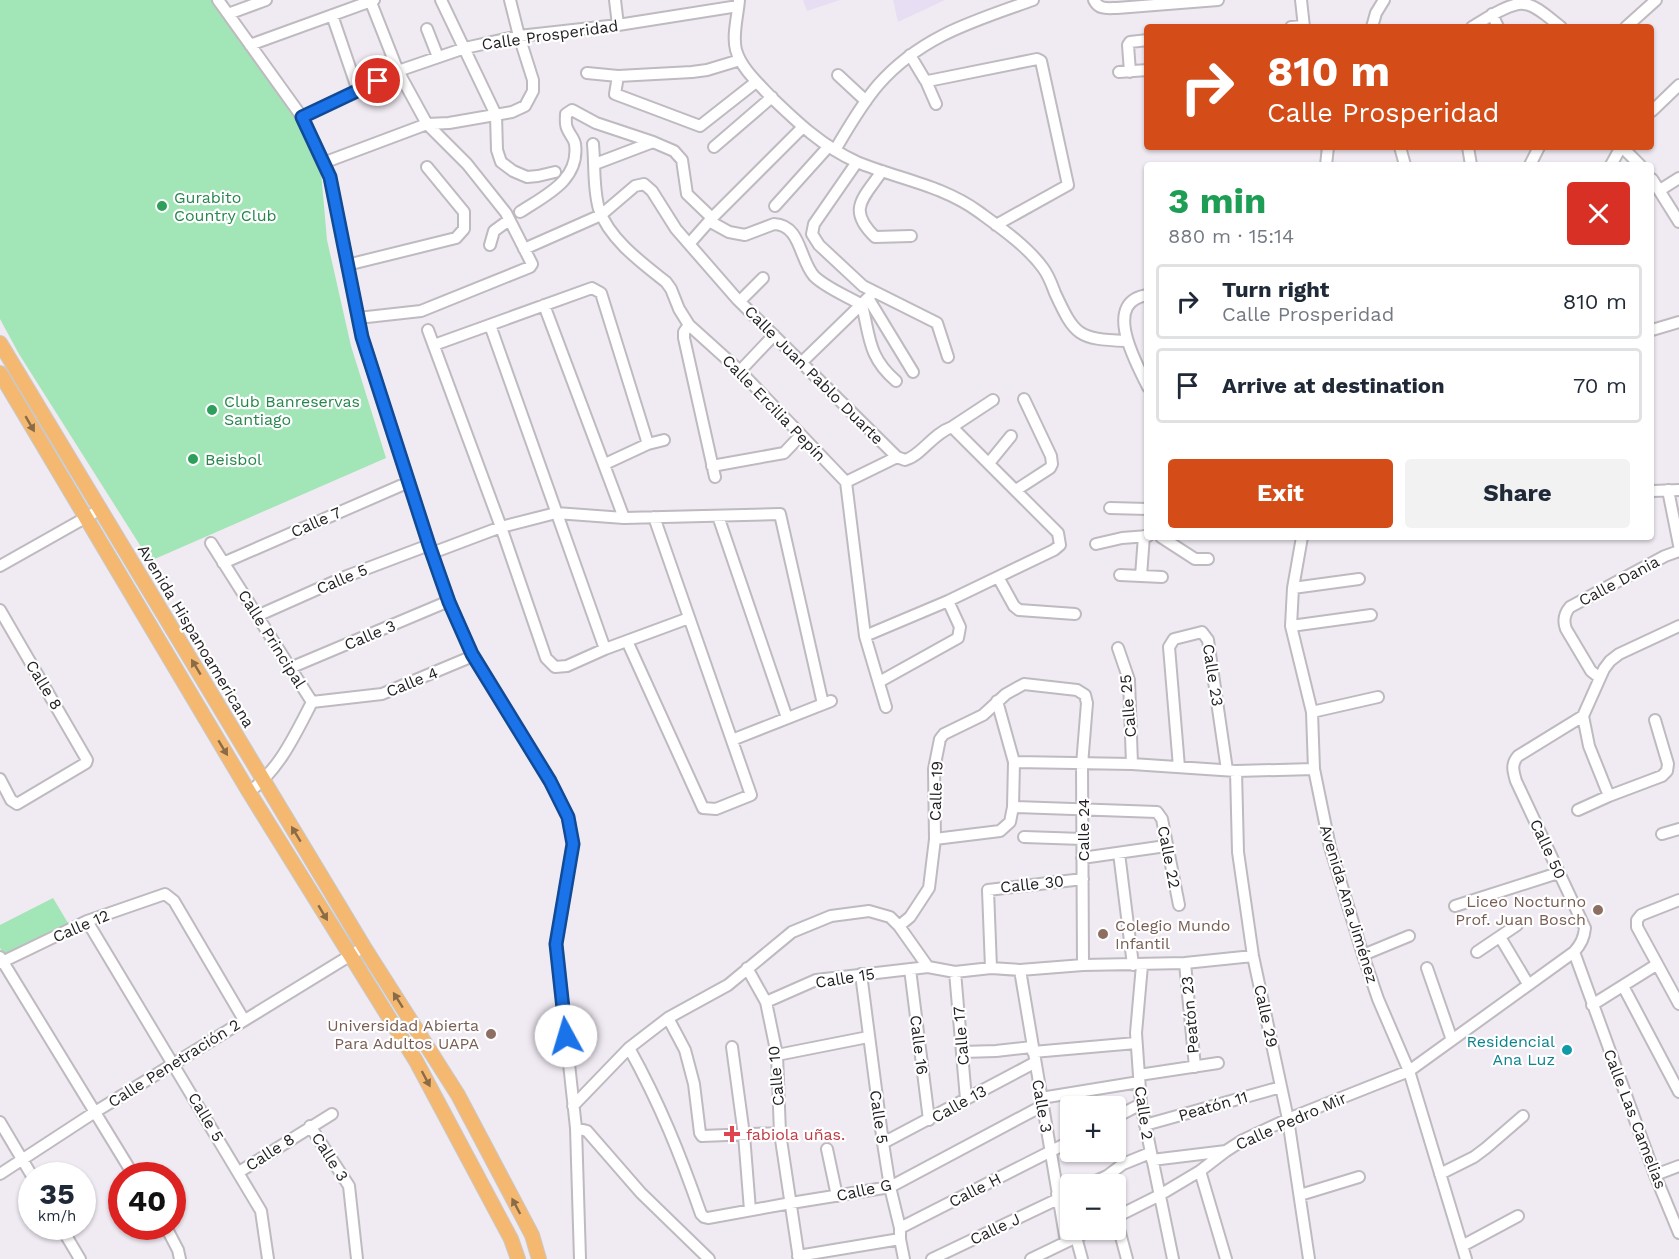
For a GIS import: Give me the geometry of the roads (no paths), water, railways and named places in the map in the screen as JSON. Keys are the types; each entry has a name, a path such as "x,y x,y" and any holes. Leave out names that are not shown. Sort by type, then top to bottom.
{"main road":[{"name":"Avenida Hispanoamericana","path":"0,343 364,946 458,1095 532,1235 539,1259"},
{"path":"0,374 249,792 416,1061 511,1239 518,1259"}],"street":[{"path":"218,0 302,117 330,177 362,337 449,602 473,656 550,781 568,817 573,844 556,944 576,1128 580,1259"},
{"path":"228,14 266,0"},
{"path":"250,45 372,0 398,71 428,124 467,164 509,220 532,264 531,267 421,311 358,318"},
{"path":"441,0 496,115 497,150 501,162 527,177 538,177 555,172"},
{"path":"323,163 428,124 496,115 512,112 525,106 533,91 533,80 510,0"},
{"path":"615,0 618,25"},
{"path":"775,206 832,148 879,84 910,55 954,28 1033,0"},
{"path":"1095,2 1103,8 1140,3 1218,0"},
{"path":"1301,0 1304,24"},
{"path":"1373,24 1384,0"},
{"path":"1629,24 1656,0"},
{"path":"739,3 735,41 740,60 756,82 802,128 857,162 941,190 959,199 996,225 1045,270 1064,313 1080,334 1101,340 1126,341"},
{"name":"Calle Prosperidad","path":"302,117 398,71 465,48 519,36 618,25 739,3"},
{"path":"1477,24 1492,14 1516,4 1533,7 1557,24"},
{"path":"1492,14 1497,24"},
{"path":"332,15 358,90"},
{"path":"428,29 438,57"},
{"path":"1144,40 1130,42 1128,45 1124,72 1144,70"},
{"path":"910,55 926,81 936,104"},
{"path":"926,81 1037,59 1041,61 1068,185 996,225"},
{"path":"587,73 618,76 692,72 740,60"},
{"path":"838,75 866,101"},
{"path":"618,76 616,95 698,126 702,126 756,82"},
{"path":"1654,107 1679,85"},
{"path":"714,147 772,97"},
{"path":"520,213 563,182 572,172 576,158 575,141 566,126 566,114 572,110 596,123 674,151 682,160 687,194 710,220 729,232 745,235 768,225 783,225 794,234 803,258 814,275 823,283 938,323 948,357"},
{"path":"689,244 802,128"},
{"path":"595,164 653,142"},
{"name":"Calle Ercilia Pepín","path":"593,144 601,215 621,243 666,282 689,325 740,371 846,482"},
{"path":"1624,150 1637,162"},
{"path":"857,162 814,224 812,234 819,245 855,279 913,372"},
{"path":"347,265 456,238 464,229 464,212 427,166"},
{"path":"882,171 860,204 861,221 875,237 911,236"},
{"path":"538,177 547,194"},
{"path":"1660,190 1679,178"},
{"path":"1654,182 1679,222"},
{"name":"Calle Juan Pablo Duarte","path":"601,215 635,186 644,184 652,191 676,229 740,301 897,457 905,460 912,458 939,433 993,400"},
{"path":"524,249 601,215"},
{"path":"490,245 494,231 509,220"},
{"path":"740,301 763,278"},
{"path":"434,345 592,288 601,293 648,444"},
{"path":"1144,296 1135,298 1127,306 1126,341 1144,379"},
{"path":"802,362 868,298"},
{"path":"868,298 869,342 885,372 896,381"},
{"path":"544,305 624,518"},
{"path":"1654,329 1679,322"},
{"path":"490,325 605,649"},
{"path":"689,325 684,332 684,338 715,477"},
{"path":"428,330 501,527 546,658 555,667 567,666 605,649 689,618"},
{"path":"740,371 774,334"},
{"path":"1016,490 1050,468 1052,464 1051,456 1024,399"},
{"path":"865,636 948,601 1060,545 1055,529 952,427"},
{"path":"712,466 784,453 801,435"},
{"path":"988,463 1011,435"},
{"path":"605,464 648,444 664,440"},
{"path":"886,707 865,636 846,482 897,457"},
{"name":"Calle 7","path":"223,563 409,482"},
{"path":"1654,491 1674,490 1679,545"},
{"path":"1110,507 1144,509"},
{"path":"0,566 101,509"},
{"name":"Calle 5","path":"257,616 347,576 501,527 556,513 624,518 780,514 827,702 787,718"},
{"path":"718,516 787,718 732,740"},
{"path":"627,641 704,808 716,809 752,795 654,517"},
{"path":"1096,544 1144,536"},
{"path":"1141,576 1146,540"},
{"path":"1167,540 1195,559 1208,559"},
{"name":"Avenida Ana Jiménez","path":"1301,540 1293,588 1291,626 1312,711 1314,769 1330,847 1378,999 1409,1071 1466,1259"},
{"name":"Calle Principal","path":"211,543 312,702 291,744 264,781 249,792"},
{"name":"Calle Dania","path":"1600,678 1591,671 1566,629 1564,623 1566,612 1665,556 1679,551"},
{"path":"1120,575 1162,577"},
{"path":"998,577 1014,606 1019,609 1075,614"},
{"path":"1293,588 1359,579"},
{"path":"879,682 958,638 960,627 948,601"},
{"name":"Calle 3","path":"290,668 449,602"},
{"name":"Calle 8","path":"0,610 87,759 86,763 17,804 13,802 0,779"},
{"path":"1291,626 1371,615"},
{"path":"1609,796 1588,746 1583,716 1610,661 1619,654 1679,626"},
{"name":"Calle 23","path":"1179,767 1169,647 1174,639 1202,632 1208,640 1232,771"},
{"name":"Calle 25","path":"1118,648 1129,680 1131,764"},
{"name":"Calle 4","path":"312,702 382,694 473,656"},
{"name":"Calle 19","path":"899,926 910,917 929,888 934,839 934,769 940,739 948,730 983,715 1015,687 1024,684 1077,690 1084,695"},
{"name":"Calle 24","path":"1083,965 1082,765 1087,704 1084,695"},
{"path":"1312,711 1378,697"},
{"path":"934,839 1000,831 1010,822 1013,807 1014,762 997,701"},
{"name":"Calle 50","path":"1574,952 1580,945 1585,928 1516,781 1513,766 1518,756 1583,716"},
{"path":"1578,810 1662,776 1668,771 1655,720"},
{"path":"1014,762 1082,765 1131,764 1232,771 1314,769"},
{"name":"Calle 29","path":"1232,771 1239,852 1253,956 1288,1119 1309,1259"},
{"name":"Calle 22","path":"1013,807 1157,812 1162,819 1179,905"},
{"path":"1662,834 1679,830"},
{"path":"1024,837 1083,839"},
{"path":"1082,858 1166,846"},
{"name":"Calle 2","path":"1119,853 1137,965 1136,1043 1141,1104 1158,1196 1173,1259"},
{"path":"1455,906 1558,873"},
{"name":"Calle 30","path":"991,968 988,890 1083,879"},
{"name":"Calle 12","path":"1,961 87,921 165,894 174,901 244,1020"},
{"path":"1679,900 1641,915 1637,920 1637,927 1679,1004"},
{"path":"573,1106 629,1048 668,1018 728,985 792,932 831,916 869,911 890,918 899,926 928,967"},
{"name":"Calle 5","path":"87,921 261,1211 268,1259"},
{"path":"1477,952 1516,926"},
{"path":"1363,955 1409,936"},
{"path":"1500,937 1528,984"},
{"path":"350,956 364,946"},
{"path":"1409,1071 1574,952"},
{"name":"Calle Las Camelias","path":"1574,952 1679,1233"},
{"name":"Calle Penetración 2","path":"0,1174 95,1112 350,956"},
{"name":"Calle 15","path":"766,1002 816,980 928,967 956,972 991,968 1020,970 1083,965 1185,963 1253,956"},
{"path":"1,961 125,1162"},
{"name":"Peatón 23","path":"1185,963 1195,1066"},
{"path":"1592,1005 1656,965"},
{"name":"Calle 10","path":"747,968 766,1002 777,1055 780,1133 799,1258"},
{"path":"1427,968 1452,1040"},
{"name":"Calle 16","path":"910,969 929,1120"},
{"name":"Calle 3","path":"1020,970 1049,1153 1066,1242"},
{"name":"Calle 17","path":"956,972 966,1099"},
{"name":"Calle 5","path":"861,974 883,1143 904,1259"},
{"path":"1623,986 1679,1092"},
{"path":"668,1018 685,1050 694,1084 700,1133 705,1137 780,1133"},
{"path":"777,1055 868,1037"},
{"path":"962,1052 996,1051 1033,1054 1136,1043"},
{"path":"732,1047 744,1135 750,1210"},
{"name":"Calle G","path":"629,1048 652,1089 676,1142 704,1217 708,1218 890,1187 1041,1102 1139,1078 1218,1063"},
{"name":"Calle 13","path":"883,1143 966,1099 1033,1054"},
{"name":"Calle Pedro Mir","path":"1126,1212 1200,1171 1226,1151 1288,1119 1409,1071"},
{"name":"Peatón 11","path":"1145,1125 1281,1087"},
{"path":"1126,1112 1141,1104"},
{"name":"Calle 8","path":"239,1172 332,1114"},
{"path":"1440,1174 1474,1157 1523,1116"},
{"path":"0,1122 23,1160"},
{"name":"Calle 3","path":"310,1126 349,1186 357,1259"},
{"path":"576,1128 587,1131 641,1192 708,1259"},
{"name":"Calle H","path":"799,1258 900,1233 1060,1147"},
{"path":"827,1149 837,1196"},
{"path":"1110,1174 1123,1164 1151,1157 1226,1151"},
{"path":"1656,1175 1679,1166"},
{"path":"1200,1171 1223,1258"},
{"path":"1300,1195 1359,1177"},
{"name":"Calle J","path":"932,1259 1058,1197"},
{"path":"1462,1246 1518,1216"},
{"path":"69,1240 80,1259"},
{"path":"173,1240 180,1259"},
{"path":"1038,1258 1070,1240"},
{"path":"1077,1240 1082,1259"},
{"path":"1122,1240 1127,1259"}],"place":[{"name":"Gurabito Country Club","path":"162,206"},
{"name":"Club Banreservas Santiago","path":"212,410"},
{"name":"Beisbol","path":"193,459"},
{"name":"Liceo Nocturno Prof. Juan Bosch","path":"1598,910"},
{"name":"Colegio Mundo Infantil","path":"1103,934"},
{"name":"Universidad Abierta Para Adultos UAPA","path":"491,1034"},
{"name":"Residencial Ana Luz","path":"1567,1050"},
{"name":"fabiola uñas.","path":"732,1134"}]}
